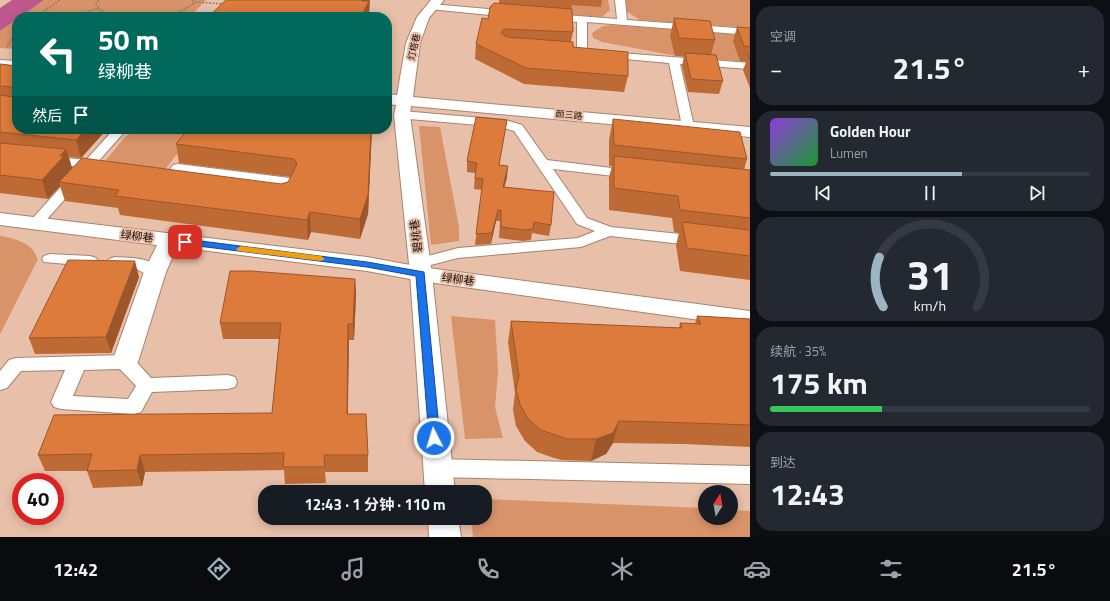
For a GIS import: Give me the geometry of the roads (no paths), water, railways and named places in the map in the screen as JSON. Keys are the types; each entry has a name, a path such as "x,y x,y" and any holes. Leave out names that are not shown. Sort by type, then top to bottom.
{"street":[{"name":"灯塔巷","path":"398,105 413,43 423,17 435,3"},
{"path":"0,64 12,65"},
{"name":"颜三路","path":"398,105 688,126 750,133"},
{"name":"碧桃巷","path":"398,105 420,268 439,485"},
{"name":"绿柳巷","path":"0,219 367,264 420,268 750,319"},
{"path":"124,362 155,272 170,240"},
{"path":"444,525 445,537"}],"lane":[{"path":"620,0 622,22"},
{"path":"435,3 517,15"},
{"path":"540,17 750,32"},
{"path":"582,19 586,53 750,66"},
{"path":"674,60 688,126"},
{"path":"398,105 502,123 518,128 582,221 608,231 713,243"},
{"path":"36,224 91,169 117,134"},
{"path":"38,158 91,169"},
{"path":"544,164 647,176"},
{"path":"168,182 178,168 290,182 282,198 267,196"},
{"path":"153,180 183,184"},
{"path":"420,268 458,252 580,242 608,231"},
{"path":"50,259 138,263 155,272"},
{"path":"0,383 16,365 124,362 146,385 228,382"},
{"path":"77,363 61,402 134,407 146,385"},
{"path":"437,468 739,474 750,476"}]}
